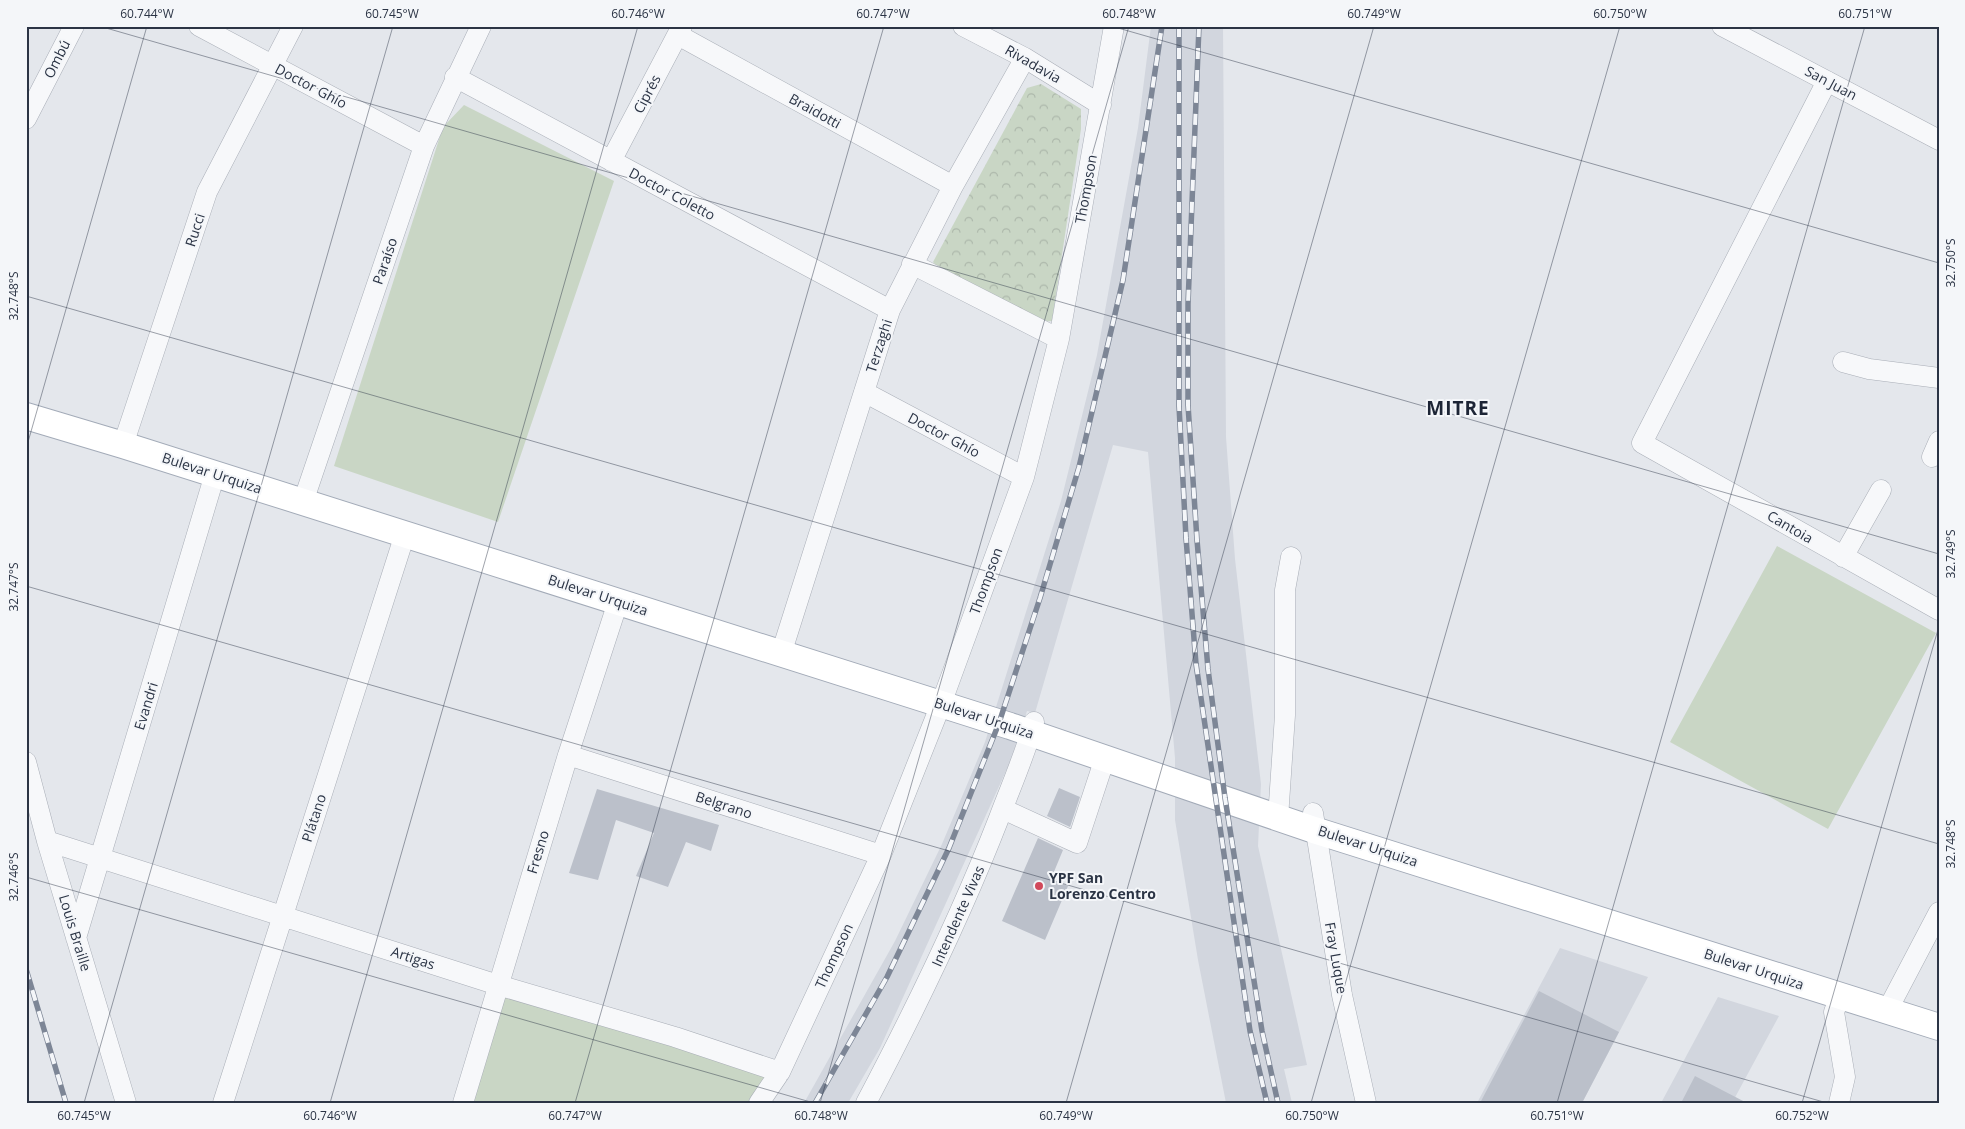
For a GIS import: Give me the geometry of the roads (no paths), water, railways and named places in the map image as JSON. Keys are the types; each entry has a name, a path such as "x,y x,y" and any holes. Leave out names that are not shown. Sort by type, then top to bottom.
{"main road":[{"name":"Bulevar Urquiza","path":"26,403 215,474 305,497 405,534 618,602 783,649"},
{"name":"Bulevar Urquiza","path":"26,416 124,440 1033,728 1242,788 1278,810"},
{"name":"Bulevar Urquiza","path":"1033,728 1105,758 1278,810 1891,1005 1939,1027"},
{"name":"Bulevar Urquiza","path":"1313,821 1840,996 1939,1013"}],"street":[{"name":"Ombú","path":"26,119 74,26"},
{"name":"Doctor Ghío","path":"199,26 424,146"},
{"name":"Rucci","path":"124,440 207,192 293,26"},
{"name":"Paraíso","path":"305,497 424,146 455,77 481,26"},
{"name":"Rivadavia","path":"963,26 1025,58 1101,105"},
{"name":"Thompson","path":"759,1103 780,1072 881,855 943,699 1024,477 1059,339 1114,26"},
{"name":"San Juan","path":"1722,26 1939,140"},
{"name":"Ciprés","path":"611,161 680,31"},
{"name":"Braidotti","path":"680,31 953,186"},
{"name":"Terzaghi","path":"783,649 890,310 953,186 1025,58"},
{"name":"Doctor Coletto","path":"455,77 890,310"},
{"name":"Cantoia","path":"1827,81 1642,443 1939,610"},
{"path":"912,264 1059,339"},
{"path":"1843,362 1869,369 1939,378"},
{"name":"Doctor Ghío","path":"864,392 1024,477"},
{"name":"Evandri","path":"76,938 102,857 215,474"},
{"path":"1843,557 1880,490"},
{"name":"Plátano","path":"223,1103 405,534"},
{"path":"1278,810 1285,716 1285,590 1291,557"},
{"name":"Fresno","path":"462,1103 568,755 618,602"},
{"name":"Intendente Vivas","path":"866,1103 928,983 1003,808 1033,728"},
{"name":"Belgrano","path":"568,755 881,855"},
{"path":"1003,808 1077,843 1105,758"},
{"name":"Louis Braille","path":"26,762 76,938 126,1103"},
{"name":"Fray Luque","path":"1313,821 1342,995 1366,1103"},
{"name":"Artigas","path":"48,841 282,917 498,985 675,1037 780,1072"},
{"path":"1891,1005 1939,912"},
{"path":"1839,1103 1845,1077 1834,1012 1840,996"}],"railway":[{"path":"815,1103 887,977 949,848 999,723 1040,598 1079,467 1123,280 1162,26"},
{"path":"1179,26 1179,406 1186,538 1196,664 1250,1031 1267,1103"},
{"path":"1199,26 1188,304 1188,405 1197,540 1208,669 1225,798 1262,1031 1278,1103"},
{"path":"26,969 66,1103"}],"place":[{"name":"YPF San Lorenzo Centro","path":"1039,886"}],"district":[{"name":"MITRE","path":"1458,408"}]}
